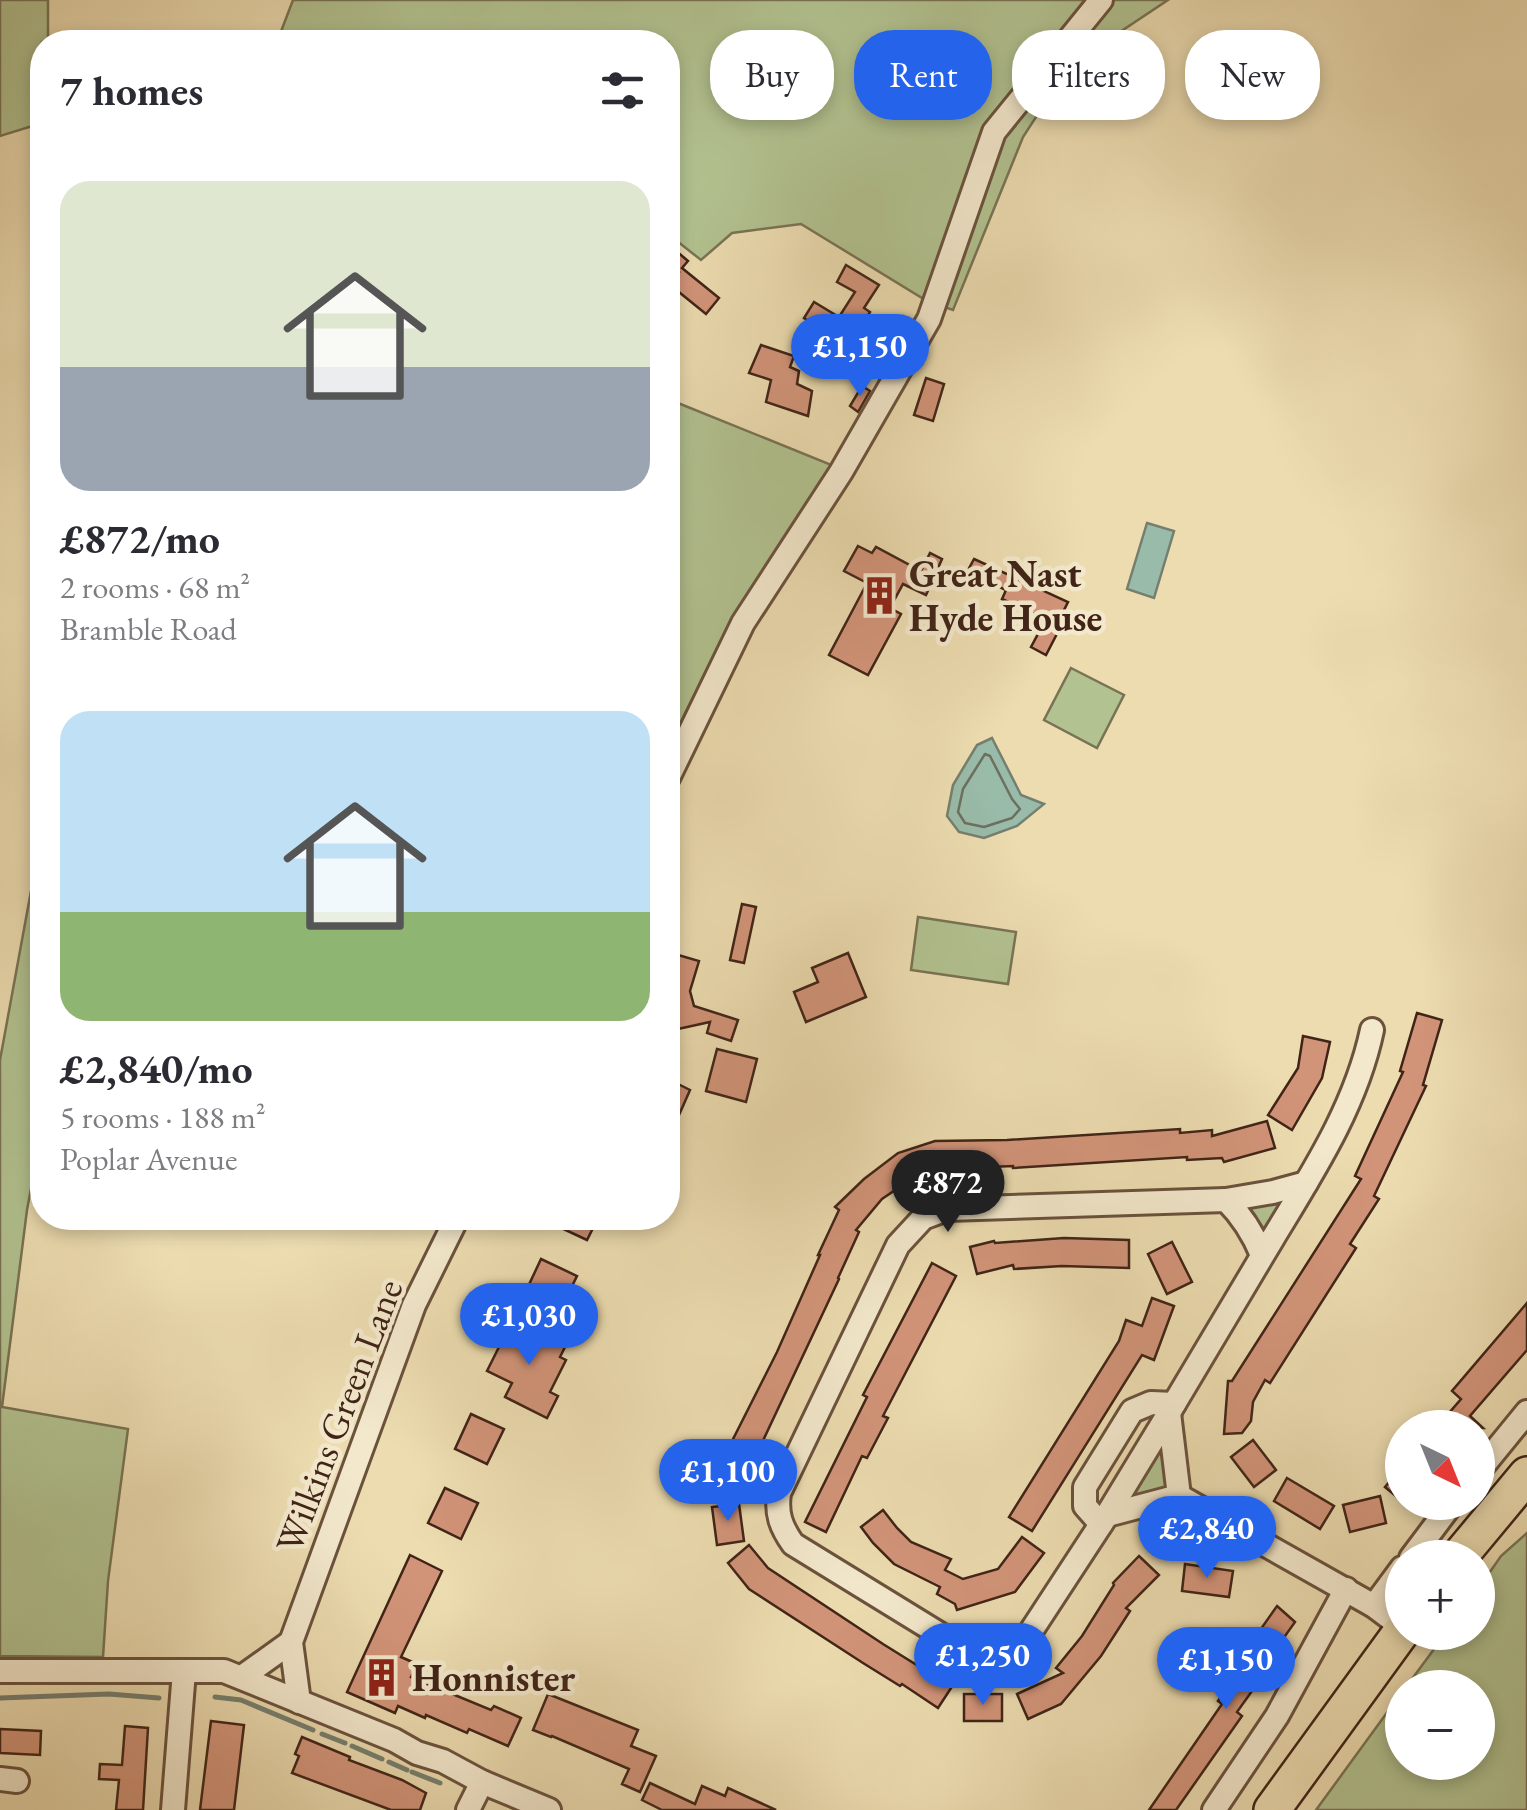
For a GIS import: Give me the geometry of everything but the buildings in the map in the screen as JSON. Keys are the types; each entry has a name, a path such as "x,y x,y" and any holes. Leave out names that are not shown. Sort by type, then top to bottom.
{"main road":[{"path":"1473,1540 1527,1474"},
{"path":"1272,1810 1387,1650"}],"street":[{"path":"680,753 744,622 841,472 929,318 994,132 1101,0"},
{"path":"1306,1184 1226,1200 947,1209 922,1218 898,1245 778,1493 776,1510 783,1531 793,1544 959,1646 982,1656 1004,1658 1020,1648 1172,1408 1306,1184 1337,1130 1372,1030"},
{"path":"1226,1200 1254,1234 1262,1256"},
{"name":"Wilkins Green Lane","path":"299,1702 292,1642 414,1305 451,1230"},
{"path":"1104,1519 1085,1506 1086,1487 1132,1411 1151,1403 1172,1408"},
{"path":"1172,1408 1179,1496"},
{"path":"1495,1451 1527,1412"},
{"path":"1104,1519 1179,1496 1346,1589 1385,1615"},
{"path":"1424,1540 1439,1520"},
{"path":"1214,1810 1277,1716 1346,1589"},
{"path":"1374,1606 1385,1591"},
{"path":"242,1677 292,1642"},
{"path":"0,1671 224,1672 394,1740 549,1810"},
{"path":"173,1810 184,1671"},
{"path":"468,1810 482,1782"}],"green space":[{"path":"0,0 48,0 48,30 30,30 30,127 0,136"},
{"path":"293,0 1168,0 1123,30 1012,30 1012,120 1034,120 1023,137 953,310 927,301 801,224 732,233 701,260 680,243 680,30 282,30"},
{"path":"680,404 834,466 735,613 680,724"},
{"path":"1071,668 1124,695 1097,748 1044,720"},
{"path":"30,896 30,1194 2,1407 128,1429 108,1581 103,1657 0,1656 0,1060"},
{"path":"918,917 1016,932 1008,984 911,970"},
{"path":"1280,1199 1285,1204 1267,1234 1261,1233 1250,1207"},
{"path":"1160,1450 1164,1450 1170,1485 1167,1492 1129,1500"},
{"path":"1527,1533 1527,1810 1316,1810 1385,1715 1385,1780 1495,1780 1495,1670 1419,1670 1433,1650 1495,1650 1495,1565"}],"water":[{"path":"1147,523 1174,531 1154,598 1127,589"},
{"path":"992,738 1021,795 1044,804 1017,826 984,838 959,832 947,816 953,785 977,745"}],"waterway":[{"path":"0,1698 109,1694 159,1698"},
{"path":"215,1697 241,1700 313,1730"},
{"path":"322,1734 345,1743"},
{"path":"352,1746 382,1759"},
{"path":"389,1762 407,1770"},
{"path":"412,1772 440,1783"}],"place":[{"name":"Great Nast Hyde House","path":"879,596"},
{"name":"Honnister","path":"382,1678"}]}
